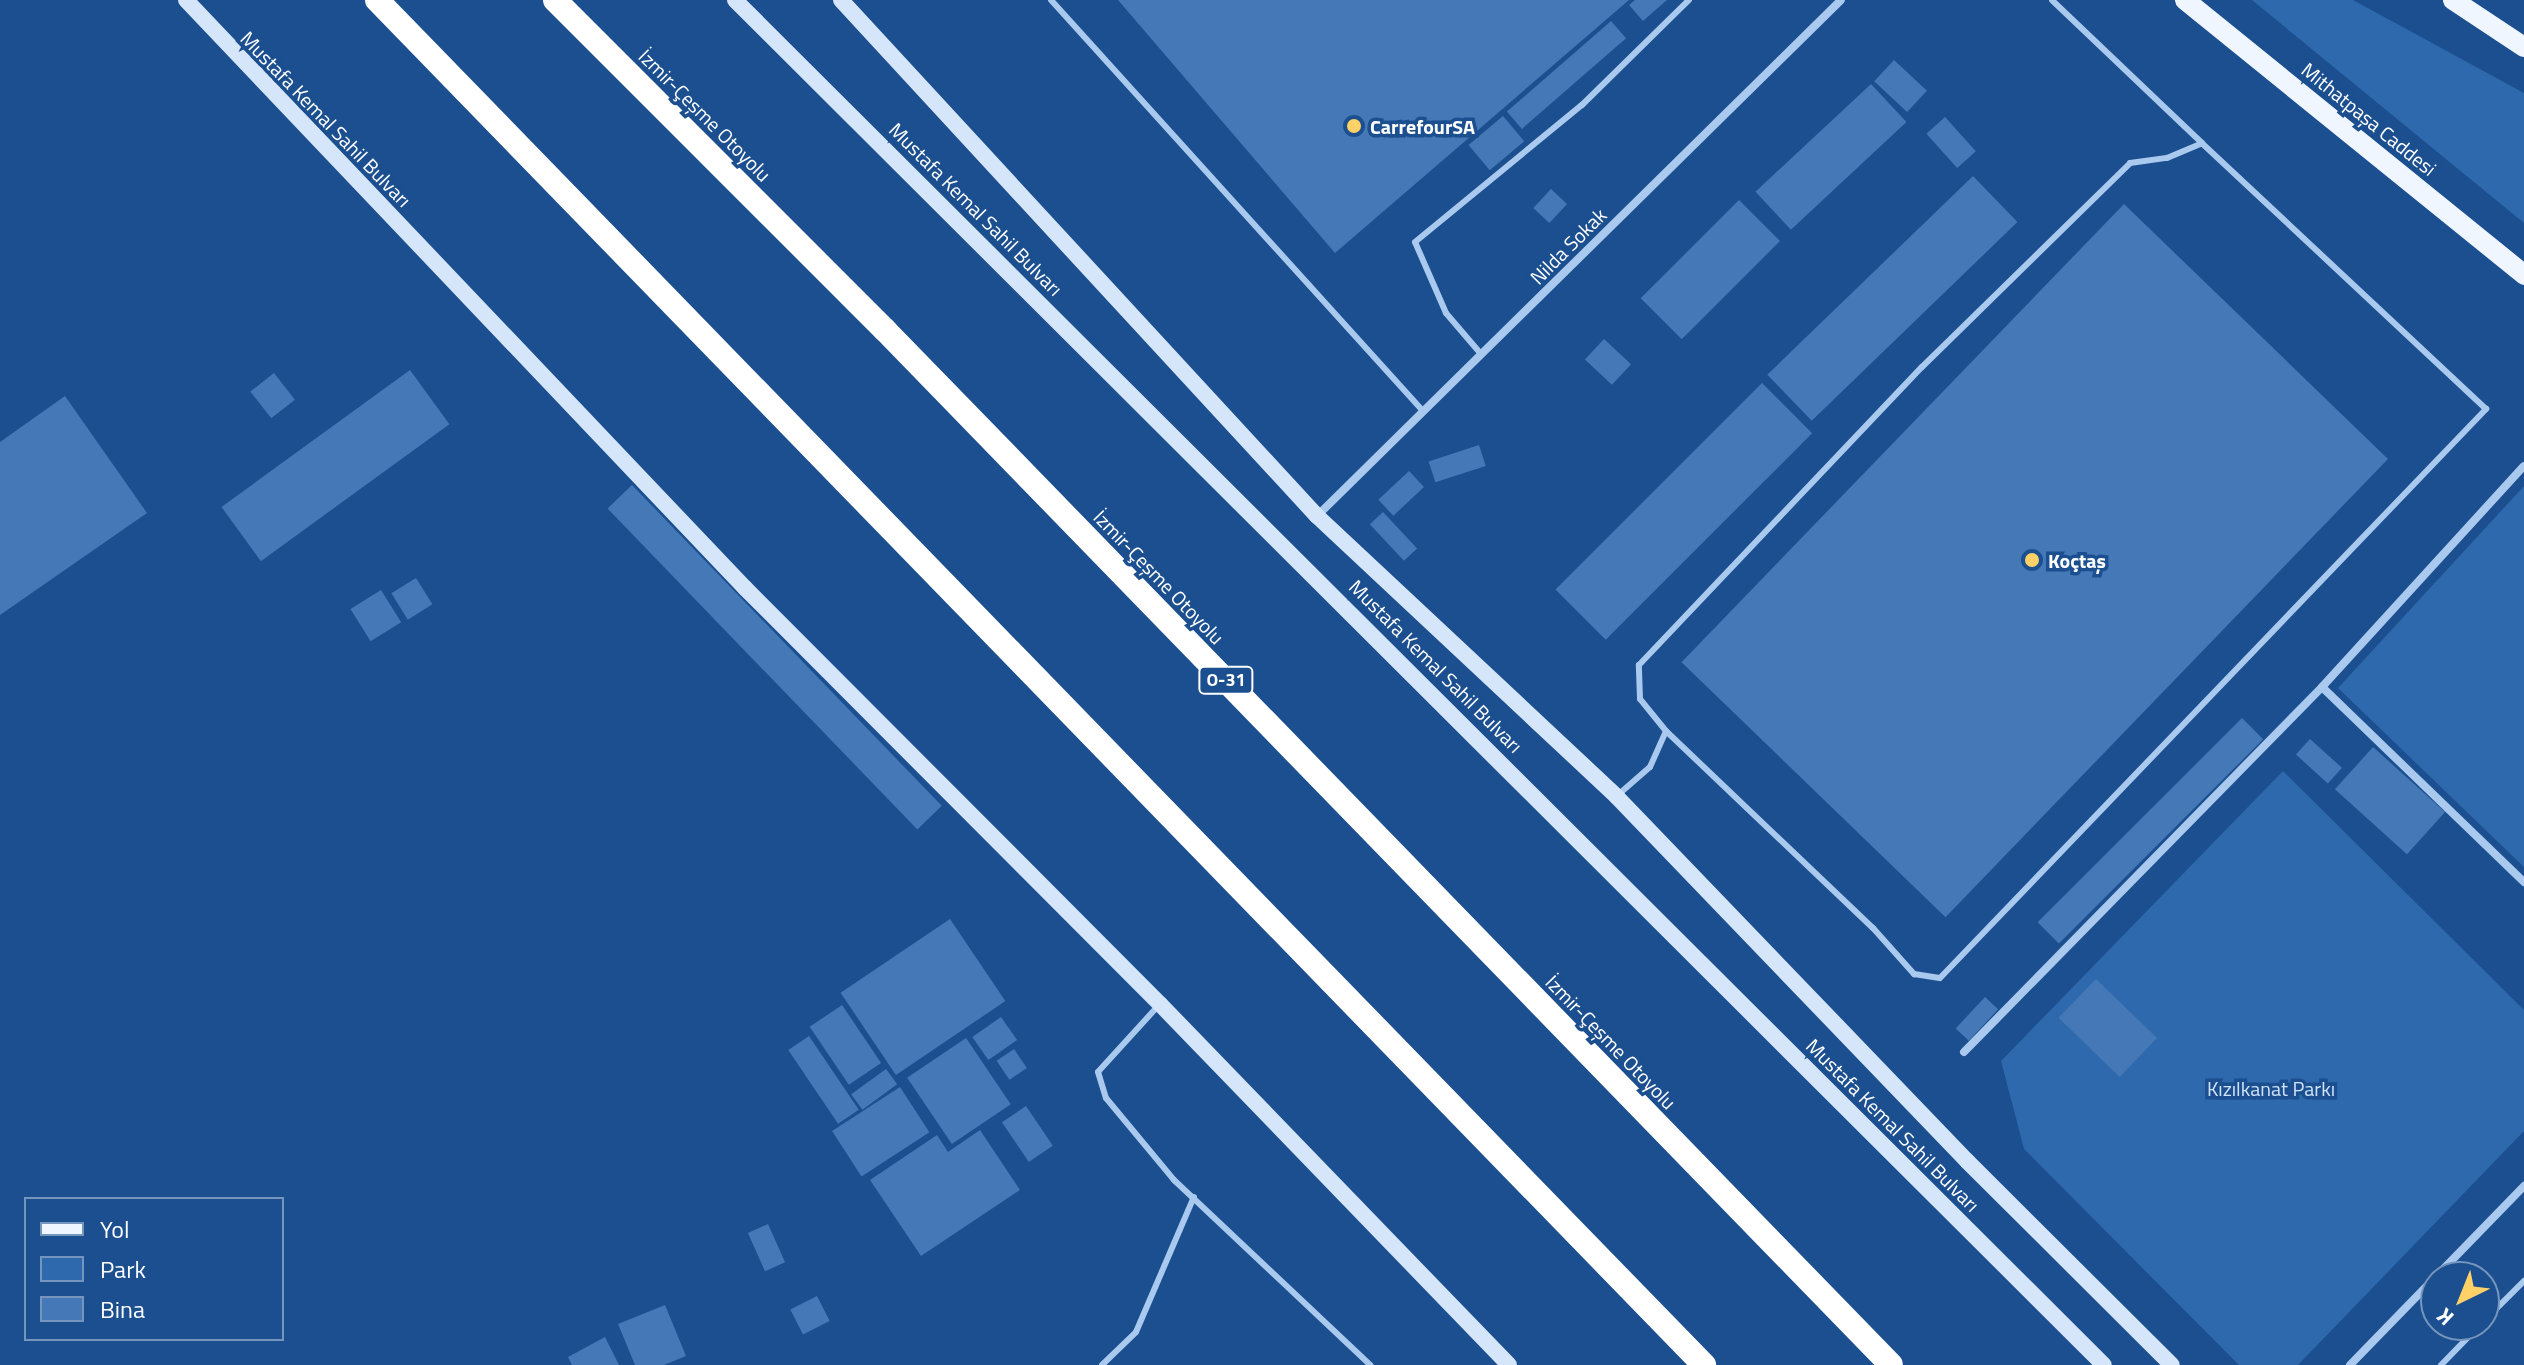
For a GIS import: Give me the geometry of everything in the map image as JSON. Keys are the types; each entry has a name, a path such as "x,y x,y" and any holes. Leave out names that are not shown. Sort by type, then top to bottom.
{"highway":[{"path":"377,0 1704,1365"},
{"name":"İzmir-Çeşme Otoyolu","path":"555,0 908,353 1891,1365"}],"main road":[{"name":"Mithatpaşa Caddesi","path":"2185,0 2524,275"},
{"path":"2453,0 2524,47"}],"street":[{"name":"Mustafa Kemal Sahil Bulvarı","path":"186,0 745,588 1160,1004 1509,1365"},
{"name":"Mustafa Kemal Sahil Bulvarı","path":"735,0 2104,1365"},
{"name":"Mustafa Kemal Sahil Bulvarı","path":"841,0 1317,516 1617,797 1967,1161 2172,1365"},
{"name":"Nilda Sokak","path":"1317,516 1841,0"},
{"path":"1964,1052 2322,687 2524,466"},
{"path":"2322,687 2524,882"},
{"path":"2350,1365 2524,1186"}],"lane":[{"path":"1051,0 1423,411"},
{"path":"1481,354 1446,313 1415,242 1582,105 1689,0"},
{"path":"2052,0 2486,409 1940,978 1914,974 1851,906 1666,731 1640,699 1639,665 1922,367 2130,163 2167,158 2202,143"},
{"path":"1617,797 1650,767 1666,731"},
{"path":"1160,1004 1098,1072 1106,1098 1194,1197 1370,1365"},
{"path":"1102,1365 1136,1332 1194,1197"},
{"path":"2500,1305 2524,1281"},
{"path":"2441,1365 2464,1341"}],"green space":[{"path":"2252,0 2353,0 2524,93 2524,223"},
{"path":"2524,486 2524,867 2338,688"},
{"name":"Kızılkanat Parkı","path":"2283,771 2524,1010 2524,1131 2298,1365 2239,1365 2024,1149 2001,1061"}],"building":[{"name":"CarrefourSA","path":"1118,0 1629,0 1335,253"},
{"path":"1635,0 1667,0 1643,21 1629,5"},
{"path":"1611,21 1626,38 1522,129 1507,112"},
{"path":"1894,60 1927,91 1907,112 1874,81"},
{"path":"1871,84 1906,122 1791,230 1755,192"},
{"path":"1503,116 1524,141 1490,170 1469,145"},
{"path":"1945,117 1976,151 1957,168 1926,134"},
{"path":"1973,176 2017,222 1812,421 1767,375"},
{"path":"1551,189 1567,204 1549,223 1533,208"},
{"path":"1739,200 1780,241 1682,339 1641,298"},
{"name":"Koçtaş","path":"2124,204 2388,459 1946,917 1682,662"},
{"path":"1604,339 1631,364 1612,385 1585,359"},
{"path":"410,370 449,424 261,561 221,507"},
{"path":"274,373 295,400 271,418 250,391"},
{"path":"1762,383 1812,433 1606,640 1556,589"},
{"path":"65,396 147,513 0,615 0,442"},
{"path":"1479,445 1486,466 1435,482 1429,461"},
{"path":"1409,471 1424,487 1393,516 1378,500"},
{"path":"632,485 942,806 917,829 608,509"},
{"path":"1383,512 1417,549 1404,561 1370,524"},
{"path":"416,578 432,604 408,620 391,593"},
{"path":"381,590 401,622 371,641 350,609"},
{"path":"2242,718 2263,739 2059,944 2038,922"},
{"path":"2310,739 2342,768 2328,783 2296,755"},
{"path":"2373,747 2445,812 2407,854 2335,789"},
{"path":"950,919 1005,1001 896,1075 841,993"},
{"path":"2096,979 2157,1038 2120,1077 2058,1018"},
{"path":"1985,997 1998,1009 1969,1041 1956,1028"},
{"path":"842,1005 881,1063 849,1085 810,1027"},
{"path":"1001,1017 1017,1040 988,1060 972,1037"},
{"path":"809,1036 859,1110 838,1124 788,1050"},
{"path":"966,1038 1011,1104 952,1144 907,1078"},
{"path":"1014,1049 1027,1068 1009,1080 997,1061"},
{"path":"886,1069 897,1084 862,1110 851,1094"},
{"path":"900,1087 929,1132 861,1176 832,1131"},
{"path":"1026,1106 1053,1146 1029,1162 1002,1122"},
{"path":"980,1130 1020,1190 921,1256 870,1180 937,1135 948,1152"},
{"path":"768,1224 785,1262 765,1271 748,1233"},
{"path":"817,1296 830,1321 803,1335 790,1310"},
{"path":"665,1305 686,1356 664,1365 635,1365 618,1324"},
{"path":"605,1337 619,1365 572,1365 568,1357"}],"place":[{"name":"CarrefourSA","path":"1354,126"},
{"name":"Koçtaş","path":"2032,560"}]}
